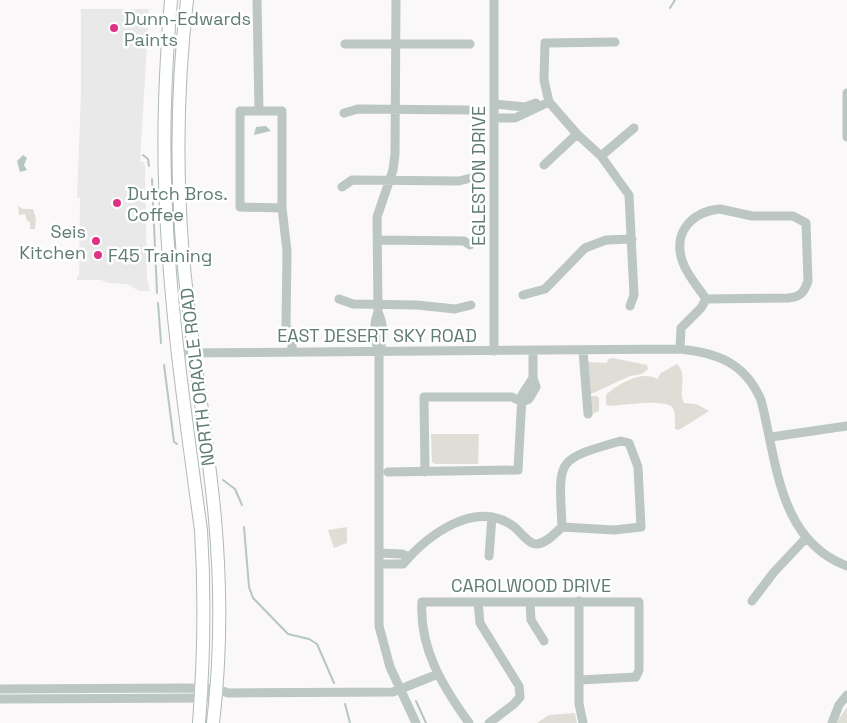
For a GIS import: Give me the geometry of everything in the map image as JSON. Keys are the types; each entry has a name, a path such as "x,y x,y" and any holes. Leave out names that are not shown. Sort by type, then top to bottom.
{"highway":[{"name":"NORTH ORACLE ROAD","path":"171,0 165,92 164,169 172,296 203,559 205,635 199,723"},
{"name":"NORTH ORACLE ROAD","path":"186,0 180,97 182,230 193,352 215,519 220,693 213,723"},
{"path":"164,169 172,175 175,224 182,230"}],"street":[{"path":"257,0 259,111"},
{"path":"396,0 394,162 378,213 378,308 375,321 375,343 379,352 379,626 383,647 400,690 416,723"},
{"name":"EGLESTON DRIVE","path":"494,0 494,352"},
{"path":"615,42 545,42 544,80 549,102 577,134 601,156 629,195 634,295 630,306"},
{"path":"345,44 470,44"},
{"path":"847,93 847,137"},
{"path":"494,104 525,107 549,102"},
{"path":"494,122 515,118 549,102"},
{"path":"510,106 515,118"},
{"path":"344,113 358,109 470,110"},
{"path":"282,208 240,207 240,111 282,111 282,208 287,251 286,326 292,335 292,352"},
{"path":"601,156 634,128"},
{"path":"544,165 577,134"},
{"path":"342,187 352,180 459,181 471,178"},
{"path":"720,210 752,216 793,216 806,223 808,282 805,291 798,297 706,299 683,262 680,240 685,227 696,216 706,211 720,210"},
{"path":"523,295 545,289 585,248 606,240 632,239"},
{"path":"378,240 464,241 470,245"},
{"path":"339,299 353,304 378,308 417,304 455,309 471,305"},
{"path":"680,350 681,328 701,308 706,299"},
{"path":"579,350 588,414"},
{"name":"EAST DESERT SKY ROAD","path":"178,353 680,350 718,356 744,374 754,384 761,400 771,437 786,506 806,538 819,551 847,566"},
{"path":"425,472 424,397 512,397 522,402 529,399 536,387 533,378 533,352"},
{"path":"388,472 518,470 522,402"},
{"path":"771,437 847,426"},
{"path":"379,564 403,564 409,557 453,523 471,517 492,517 512,525 531,543 536,544 547,540 562,527 614,530 641,527 638,467 630,443 621,441 606,445 577,454 566,462 561,475 562,527"},
{"path":"489,556 492,517"},
{"path":"752,601 779,565 806,538"},
{"path":"380,553 402,554 409,557"},
{"path":"579,601 579,704 583,723"},
{"name":"CAROLWOOD DRIVE","path":"438,674 425,643 421,618 422,602 640,602 639,670 637,678 580,680"},
{"path":"478,602 480,624 519,686 522,697 489,723"},
{"path":"530,602 531,620 544,641"},
{"path":"0,699 120,694 400,690 438,674 469,723"},
{"path":"0,689 120,694"},
{"path":"832,723 847,695"}],"shaded area":[{"path":"81,9 149,9 140,162 144,162 145,167 147,279 150,291 139,291 127,284 108,283 101,280 77,280 77,276 79,276 80,198 77,198 81,95"},
{"path":"266,126 271,131 254,135 256,127"},
{"path":"23,155 27,158 24,165 27,170 20,172 17,161"},
{"path":"18,206 23,209 33,209 36,219 35,229 30,229 30,222 27,221 25,214 19,215"},
{"path":"613,358 647,365 648,369 642,374 630,376 589,395 587,362 607,363 608,359"},
{"path":"677,364 682,373 682,399 684,403 696,404 709,411 679,430 675,429 673,408 666,404 650,403 609,406 606,404 606,395 630,379 644,376 657,379 661,373"},
{"path":"590,396 597,396 599,398 599,411 592,414"},
{"path":"431,434 479,434 478,464 435,464 432,462"},
{"path":"347,527 347,543 334,548 328,530"},
{"path":"847,707 847,723 836,723"},
{"path":"575,713 577,723 537,723 549,715"}],"waterway":[{"path":"670,8 675,0"},
{"path":"143,155 148,159 149,166"},
{"path":"152,179 157,293"},
{"path":"158,303 161,343"},
{"path":"164,365 174,442 177,444"},
{"path":"223,480 235,489 242,505"},
{"path":"244,527 249,587 253,598 288,634 309,639 317,644 334,683"},
{"path":"416,701 426,723"},
{"path":"345,704 350,723"}],"place":[{"name":"Dunn-Edwards Paints","path":"114,28"},
{"name":"Dutch Bros. Coffee","path":"117,203"},
{"name":"Seis Kitchen","path":"96,241"},
{"name":"F45 Training","path":"98,255"}]}
